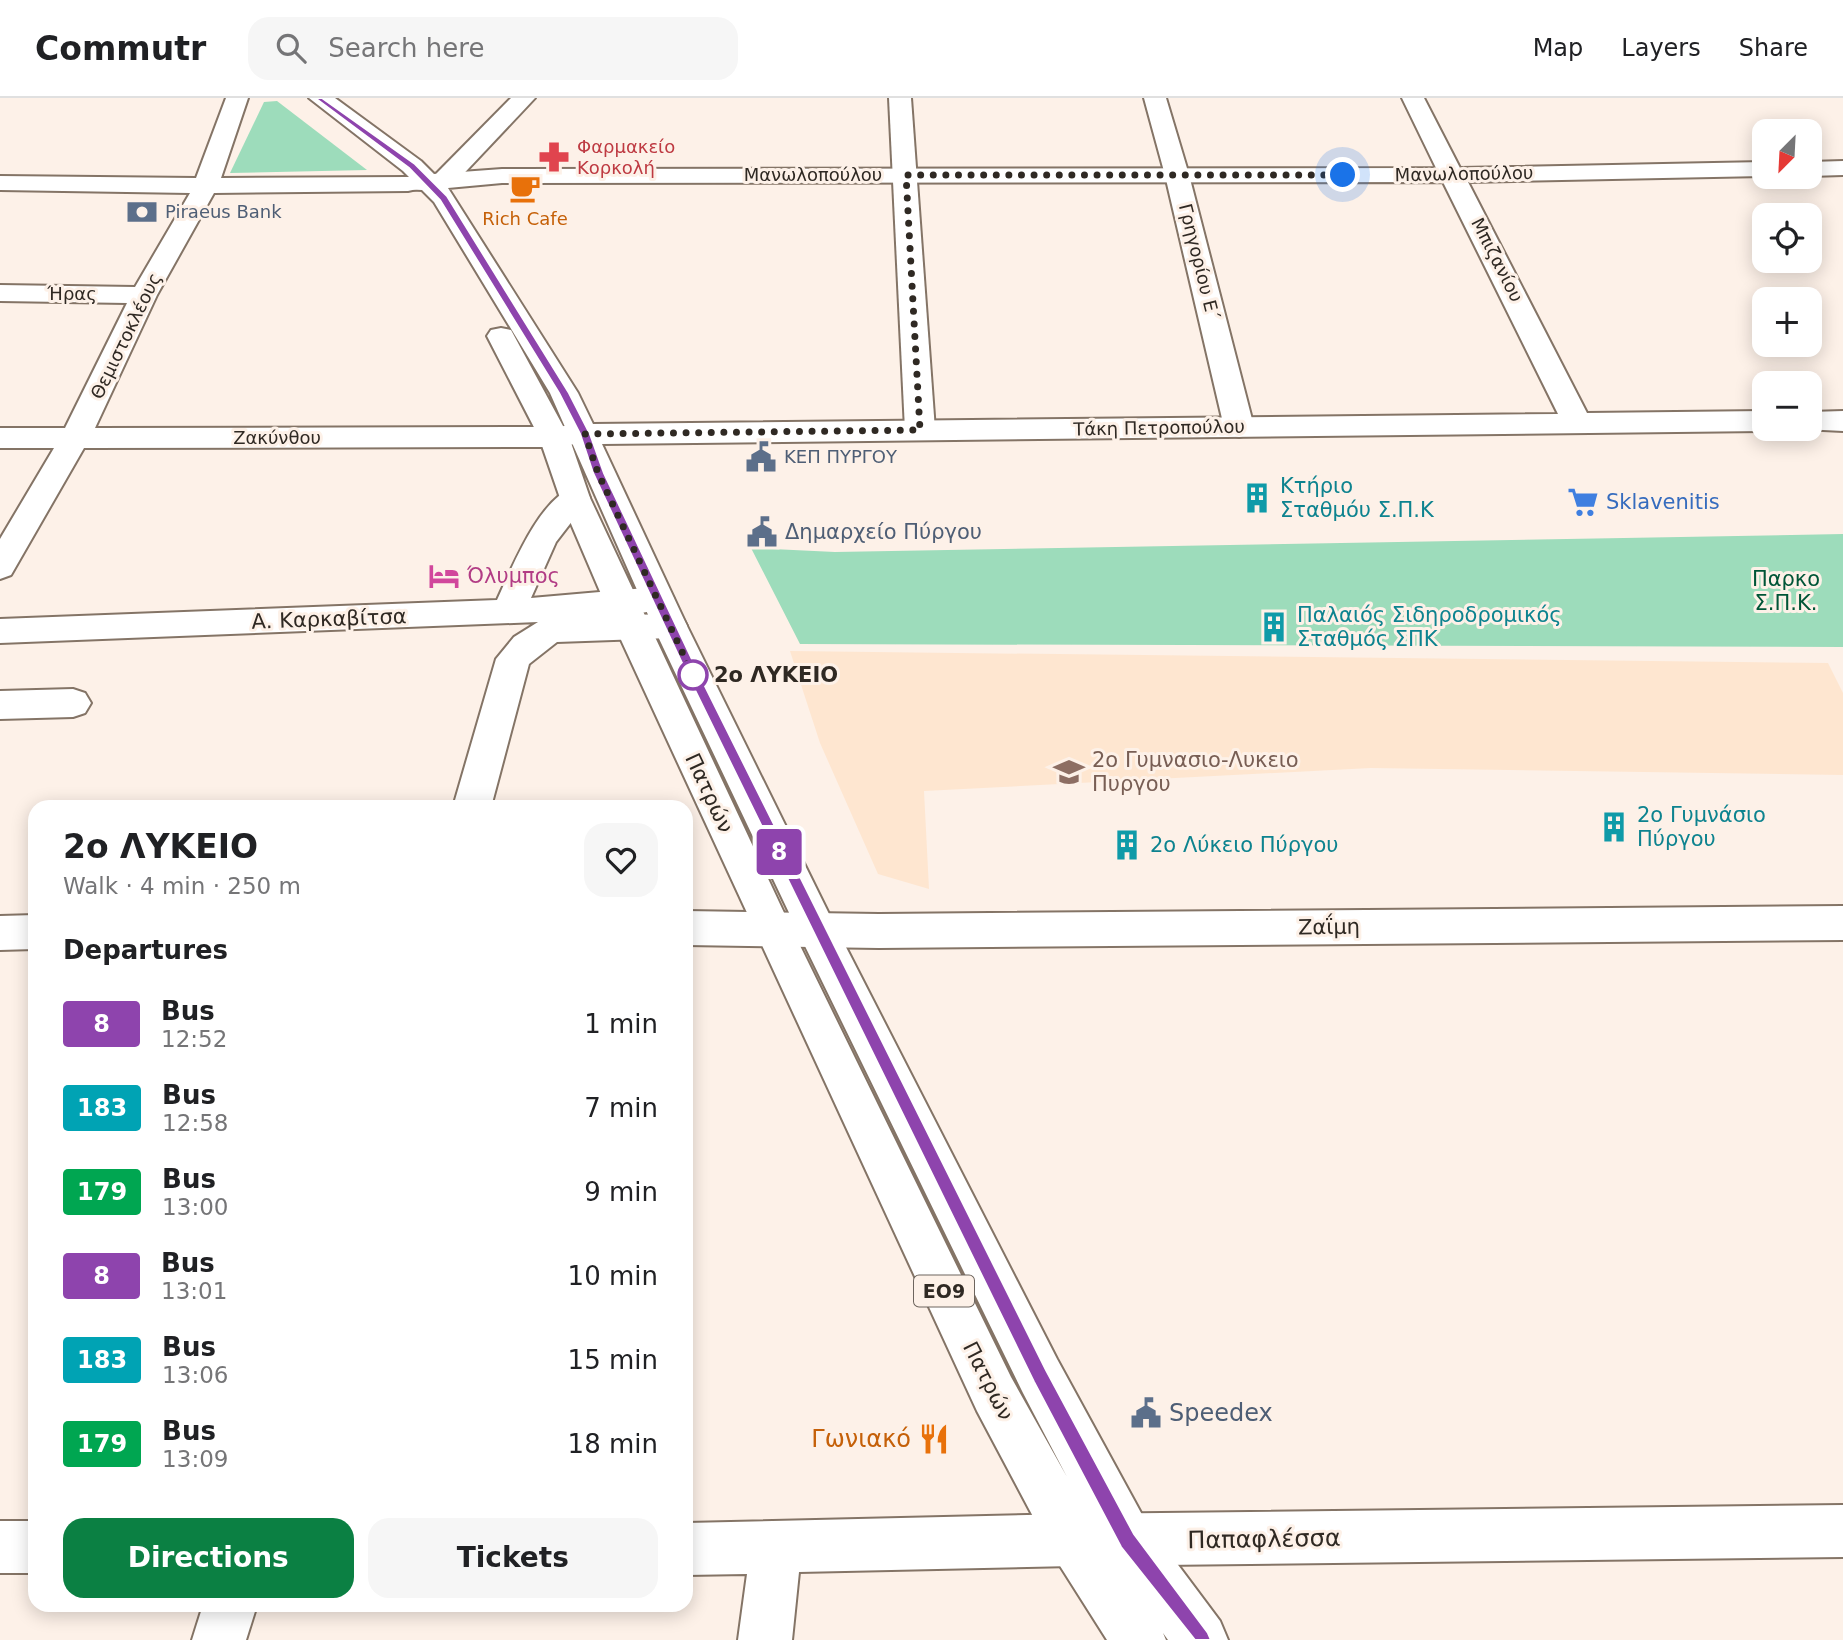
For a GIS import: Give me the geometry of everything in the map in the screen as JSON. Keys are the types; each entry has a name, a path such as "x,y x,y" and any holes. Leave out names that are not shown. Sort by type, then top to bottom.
{"main road":[{"name":"Θεμιστοκλέους","path":"0,567 75,438 144,295 206,187 237,98"},
{"path":"427,182 524,98"},
{"path":"900,98 920,430"},
{"name":"Γρηγορίου Ε΄","path":"1154,98 1177,175 1239,427"},
{"name":"Μπιζανίου","path":"1413,98 1577,423"},
{"name":"Πατρών","path":"315,99 427,182 444,198 564,393 585,434 645,614"},
{"path":"1822,169 1843,168"},
{"name":"Μανωλοπούλου","path":"0,183 206,187 427,182 502,176 1453,175 1752,169"},
{"name":"Πατρών","path":"427,182 437,219 554,437 575,498 645,614 793,928 994,1394 1073,1540 1139,1640"},
{"name":"Ήρας","path":"0,293 144,295"},
{"name":"Τάκη Πετροπούλου","path":"554,437 585,434 1752,421"},
{"path":"1822,421 1843,421"},
{"name":"Ζακύνθου","path":"0,438 554,437"},
{"path":"508,612 542,537 575,498"},
{"name":"Α. Καρκαβίτσα","path":"0,631 508,612 645,614"},
{"path":"474,800 513,659 524,646 552,630 645,614"},
{"path":"0,705 73,703"},
{"name":"Ζαΐμη","path":"693,928 879,931 1843,923"},
{"name":"Πατρών","path":"793,928 1128,1540 1202,1640"},
{"path":"0,933 28,932"},
{"name":"Παπαφλέσσα","path":"693,1549 1073,1540 1843,1531"},
{"path":"0,1546 28,1548"},
{"path":"765,1640 776,1548"},
{"path":"219,1640 228,1612"}],"shaded area":[{"name":"2ο Γυμνασιο-Λυκειο Πυργου","path":"790,651 1828,663 1843,693 1843,775 1371,768 924,791 929,889 878,874 820,743"}],"green space":[{"path":"277,101 367,170 230,173 264,102"},
{"name":"Παρκο Σ.Π.Κ.","path":"1843,534 1843,647 800,644 751,548 835,552"}],"bus line":[{"name":"8","path":"320,98 412,166 444,198 564,393 585,434 598,473 670,626 815,926 1040,1376 1128,1540 1202,1640"}],"place":[{"name":"Φαρμακείο Κορκολή","path":"554,157"},
{"name":"Rich Cafe","path":"525,188"},
{"name":"Piraeus Bank","path":"142,212"},
{"name":"ΚΕΠ ΠΥΡΓΟΥ","path":"761,457"},
{"name":"Κτήριο Σταθμόυ Σ.Π.Κ","path":"1257,498"},
{"name":"Sklavenitis","path":"1583,502"},
{"name":"Δημαρχείο Πύργου","path":"762,532"},
{"name":"Όλυμπος","path":"444,576"},
{"name":"Παλαιός Σιδηροδρομικός Σταθμός ΣΠΚ","path":"1274,627"},
{"name":"2ο ΛΥΚΕΙΟ","path":"693,675"},
{"name":"2ο Γυμνασιο-Λυκειο Πυργου","path":"1069,772"},
{"name":"2ο Γυμνάσιο Πύργου","path":"1614,827"},
{"name":"2ο Λύκειο Πύργου","path":"1127,845"},
{"name":"Speedex","path":"1146,1413"},
{"name":"Γωνιακό","path":"934,1439"}],"route":[{"path":"693,675 598,473 585,434 920,430 906,175 1343,175"}]}
